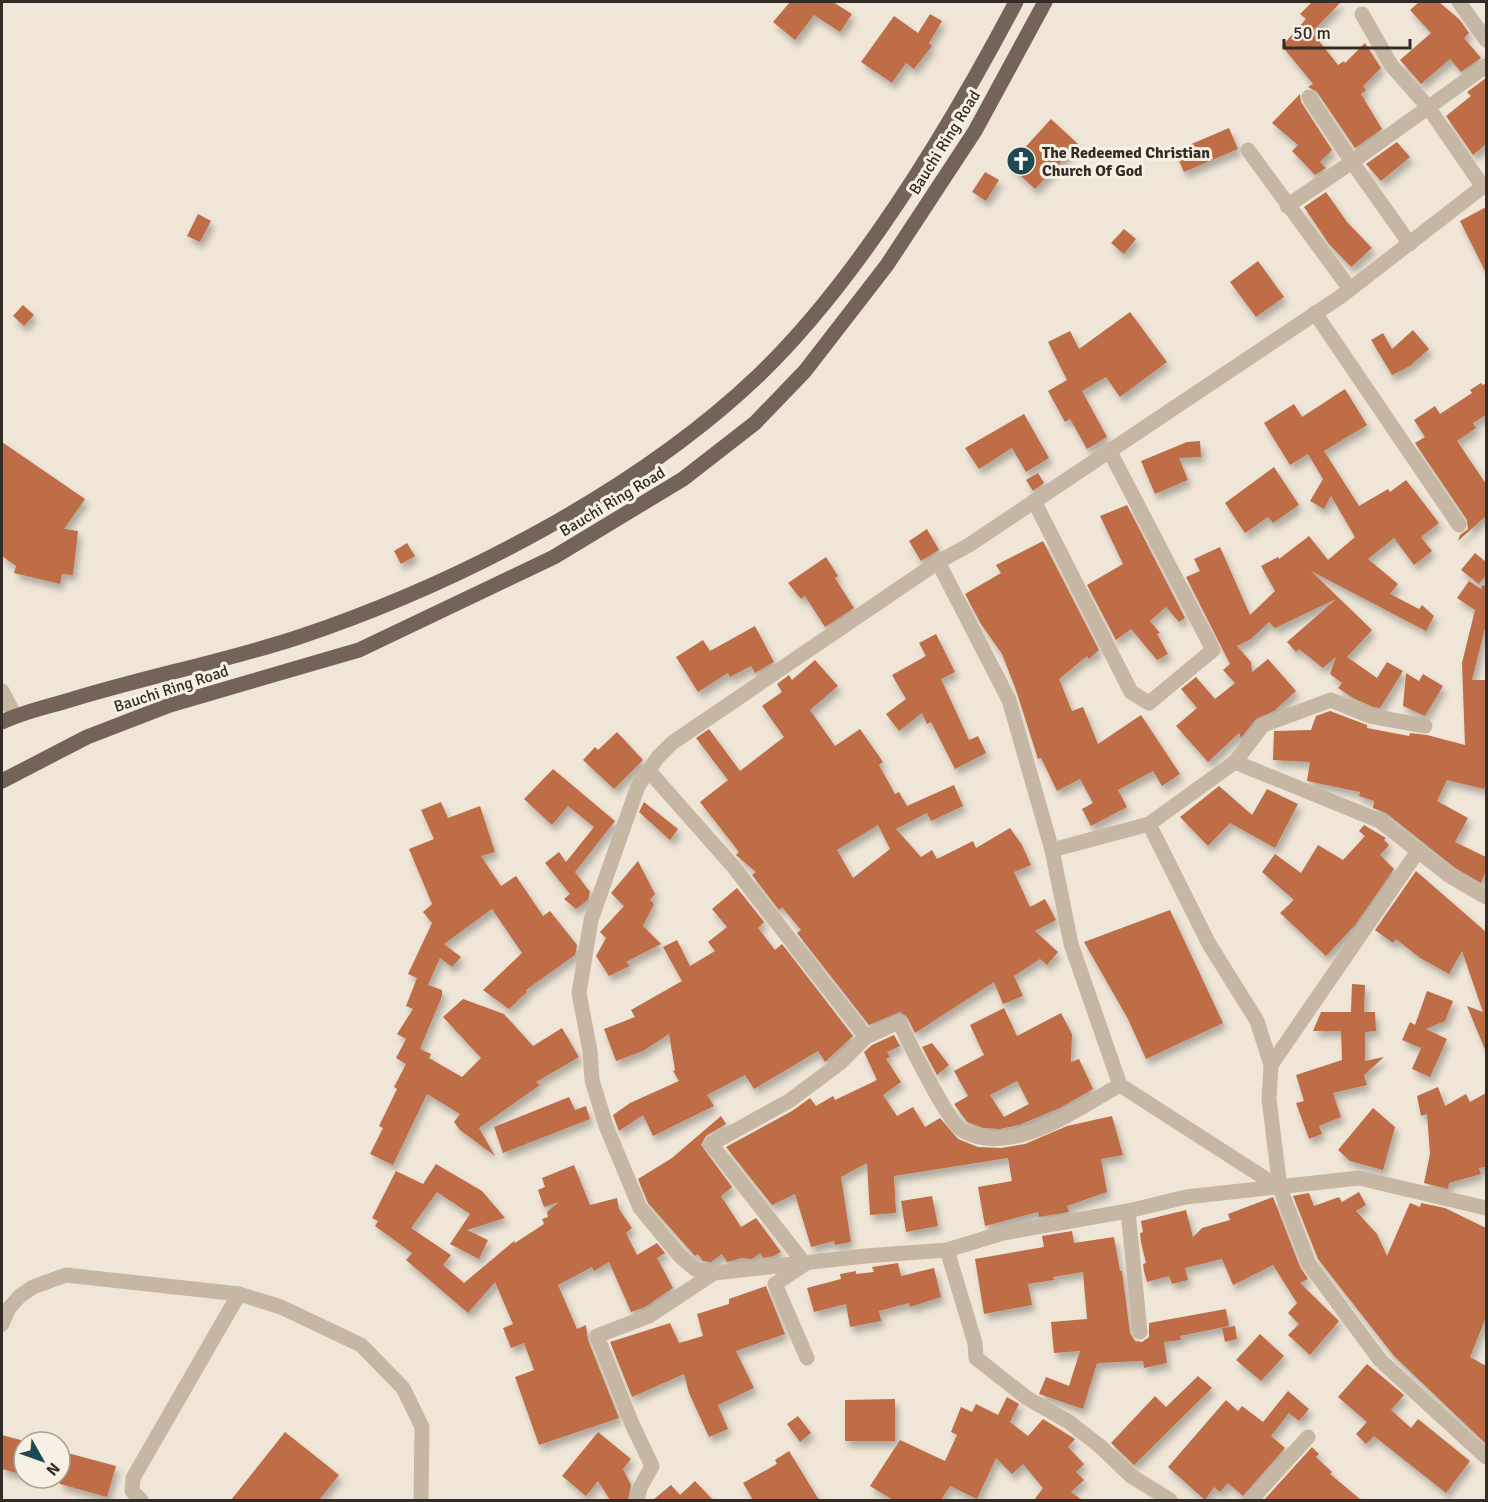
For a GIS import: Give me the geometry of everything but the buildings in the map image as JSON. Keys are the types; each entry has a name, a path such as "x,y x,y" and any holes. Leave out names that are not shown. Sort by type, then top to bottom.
{"main road":[{"name":"Bauchi Ring Road","path":"8,719 145,677 293,638 392,603 513,544 604,492 691,433 758,376 822,305 892,211 1016,2"},
{"name":"Bauchi Ring Road","path":"2,781 87,736 170,705 359,650 554,557 682,479 764,414 805,371 887,265 975,131 1045,2"}],"street":[{"path":"1458,2 1486,40"},
{"path":"1362,14 1391,65 1428,107 1485,185 1350,290 1034,501 938,562 672,743 648,770 638,786 591,920 579,993 590,1051 592,1080 606,1126 640,1208 680,1256 695,1269 714,1273 865,1256 947,1250 1036,1226 1128,1211 1186,1197 1359,1178 1486,1208"},
{"path":"1287,206 1486,66"},
{"path":"1309,97 1410,244"},
{"path":"1248,150 1350,290"},
{"path":"1316,313 1458,525"},
{"path":"1034,501 1131,692 1149,703 1213,650 1109,450"},
{"path":"938,562 1010,700 1052,850 1071,944 1119,1085 1280,1188"},
{"path":"2,691 8,719"},
{"path":"1052,850 1149,824 1235,762 1263,725 1331,700 1370,716 1425,726"},
{"path":"1235,762 1380,820 1450,876 1486,897"},
{"path":"648,770 732,865 866,1037"},
{"path":"1149,824 1209,944 1257,1021 1271,1065 1269,1099 1280,1188 1309,1264 1380,1360 1486,1457"},
{"path":"1271,1065 1418,851"},
{"path":"805,1264 711,1144 789,1101 840,1063 866,1037 900,1022 937,1094 961,1130 988,1137 1016,1137 1036,1131 1119,1085"},
{"path":"1128,1211 1140,1332"},
{"path":"947,1250 975,1343 976,1358 1027,1398 1069,1422 1101,1447 1131,1476 1170,1500"},
{"path":"805,1264 775,1284 807,1358"},
{"path":"637,1500 640,1488 652,1466 632,1424 597,1336 649,1316 714,1273"},
{"path":"2,1324 9,1308 20,1296 33,1287 66,1275 239,1294 281,1307 361,1345 403,1388 422,1427 421,1500"},
{"path":"141,1500 132,1491 133,1478 239,1294"},
{"path":"1251,1500 1308,1437"}],"place":[{"name":"The Redeemed Christian Church Of God","path":"1021,161"}]}
